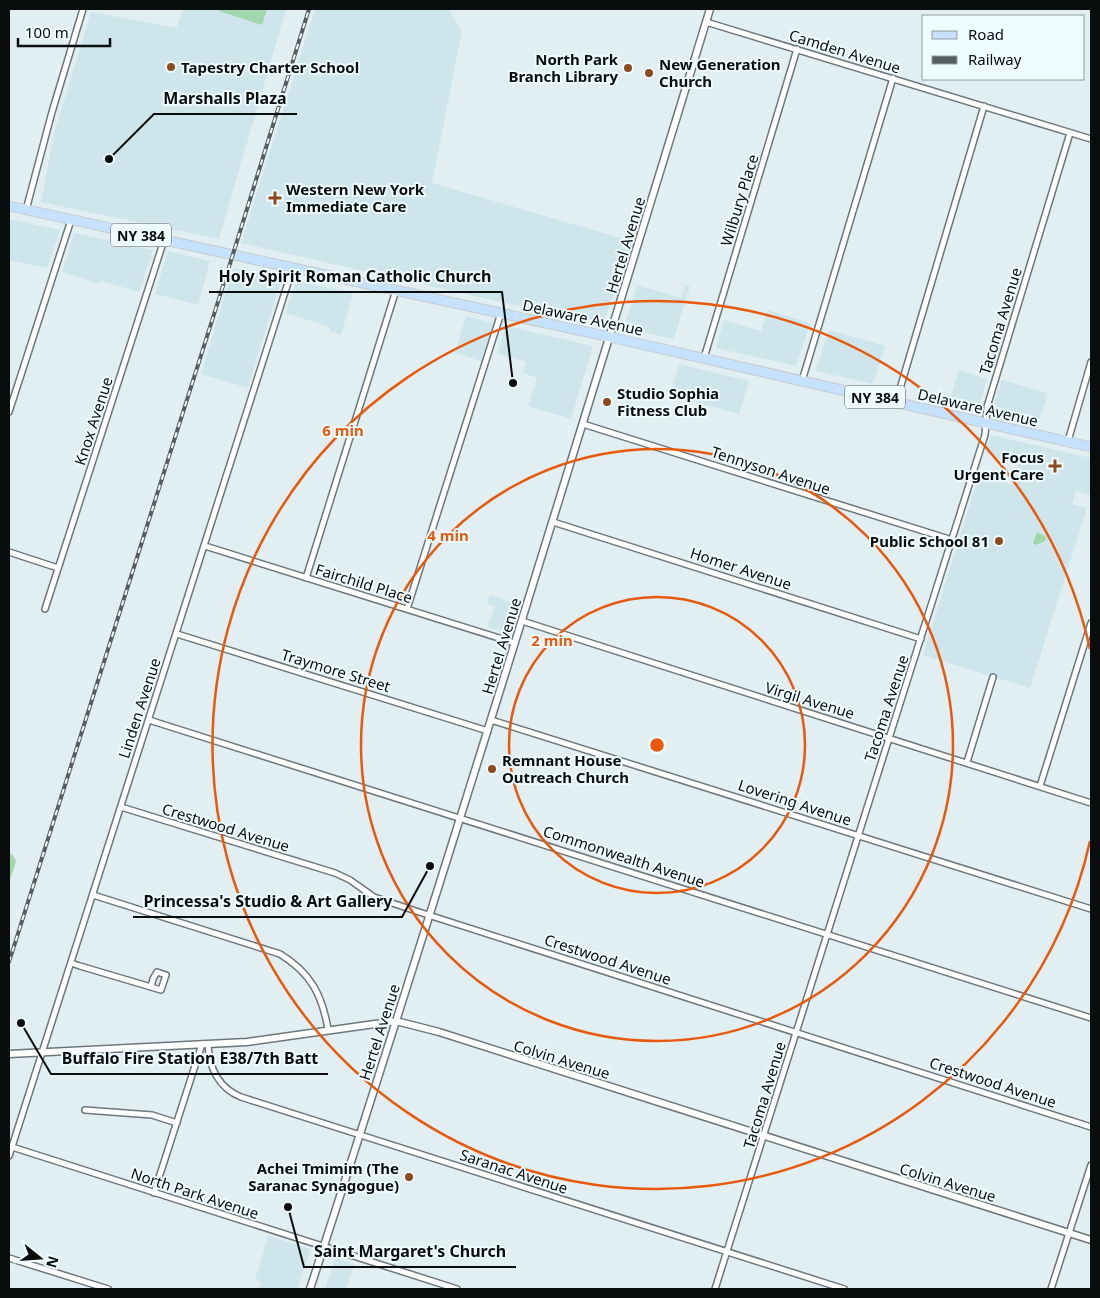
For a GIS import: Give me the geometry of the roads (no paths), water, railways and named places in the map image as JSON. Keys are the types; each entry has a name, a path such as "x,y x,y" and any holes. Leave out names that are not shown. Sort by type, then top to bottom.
{"main road":[{"name":"Delaware Avenue","path":"9,206 610,337 1091,447"}],"street":[{"path":"26,210 52,112 83,9"},
{"name":"Hertel Avenue","path":"310,1289 461,818 584,424 710,9"},
{"name":"Camden Avenue","path":"706,22 1091,139"},
{"name":"Wilbury Place","path":"704,358 797,49"},
{"path":"802,381 893,78"},
{"path":"896,402 984,106"},
{"name":"Tacoma Avenue","path":"715,1289 985,435 987,407 1070,133"},
{"path":"9,412 71,220"},
{"name":"Knox Avenue","path":"46,609 164,240"},
{"name":"Linden Avenue","path":"9,1156 293,268"},
{"path":"306,578 396,290"},
{"path":"408,609 500,313"},
{"path":"1068,441 1091,362"},
{"name":"Tennyson Avenue","path":"584,424 952,540"},
{"name":"Homer Avenue","path":"553,522 921,639"},
{"name":"Fairchild Place","path":"205,546 515,643"},
{"path":"9,552 58,568"},
{"name":"Virgil Avenue","path":"522,621 1091,802"},
{"path":"1040,786 1091,623"},
{"name":"Traymore Street","path":"177,634 488,731"},
{"path":"967,762 993,677"},
{"name":"Commonwealth Avenue","path":"149,720 1091,1018"},
{"name":"Lovering Avenue","path":"491,720 1091,909"},
{"name":"Crestwood Avenue","path":"121,807 335,874 350,880 374,897 430,916 1091,1127"},
{"path":"93,895 280,954 297,966 314,985 322,1001 328,1029"},
{"path":"71,963 151,988"},
{"name":"Colvin Avenue","path":"9,1054 248,1042 328,1029 396,1021 432,1030 1091,1240"},
{"path":"154,1193 205,1044"},
{"name":"Saranac Avenue","path":"205,1044 215,1074 221,1083 233,1093 359,1135 844,1289"},
{"path":"85,1110 152,1115 177,1123"},
{"name":"North Park Avenue","path":"12,1147 457,1289"},
{"path":"1051,1289 1091,1165"},
{"path":"9,1258 108,1289"}],"railway":[{"path":"9,962 309,9"}],"place":[{"name":"Tapestry Charter School","path":"171,67"},
{"name":"North Park Branch Library","path":"628,68"},
{"name":"New Generation Church","path":"649,73"},
{"name":"Marshalls Plaza","path":"109,159"},
{"name":"Western New York Immediate Care","path":"275,198"},
{"name":"Holy Spirit Roman Catholic Church","path":"513,383"},
{"name":"Studio Sophia Fitness Club","path":"607,402"},
{"name":"Focus Urgent Care","path":"1055,466"},
{"name":"Public School 81","path":"999,541"},
{"name":"Remnant House Outreach Church","path":"492,769"},
{"name":"Princessa's Studio & Art Gallery","path":"430,866"},
{"name":"Buffalo Fire Station E38/7th Batt","path":"21,1023"},
{"name":"Achei Tmimim (The Saranac Synagogue)","path":"409,1177"},
{"name":"Saint Margaret's Church","path":"288,1207"}]}
